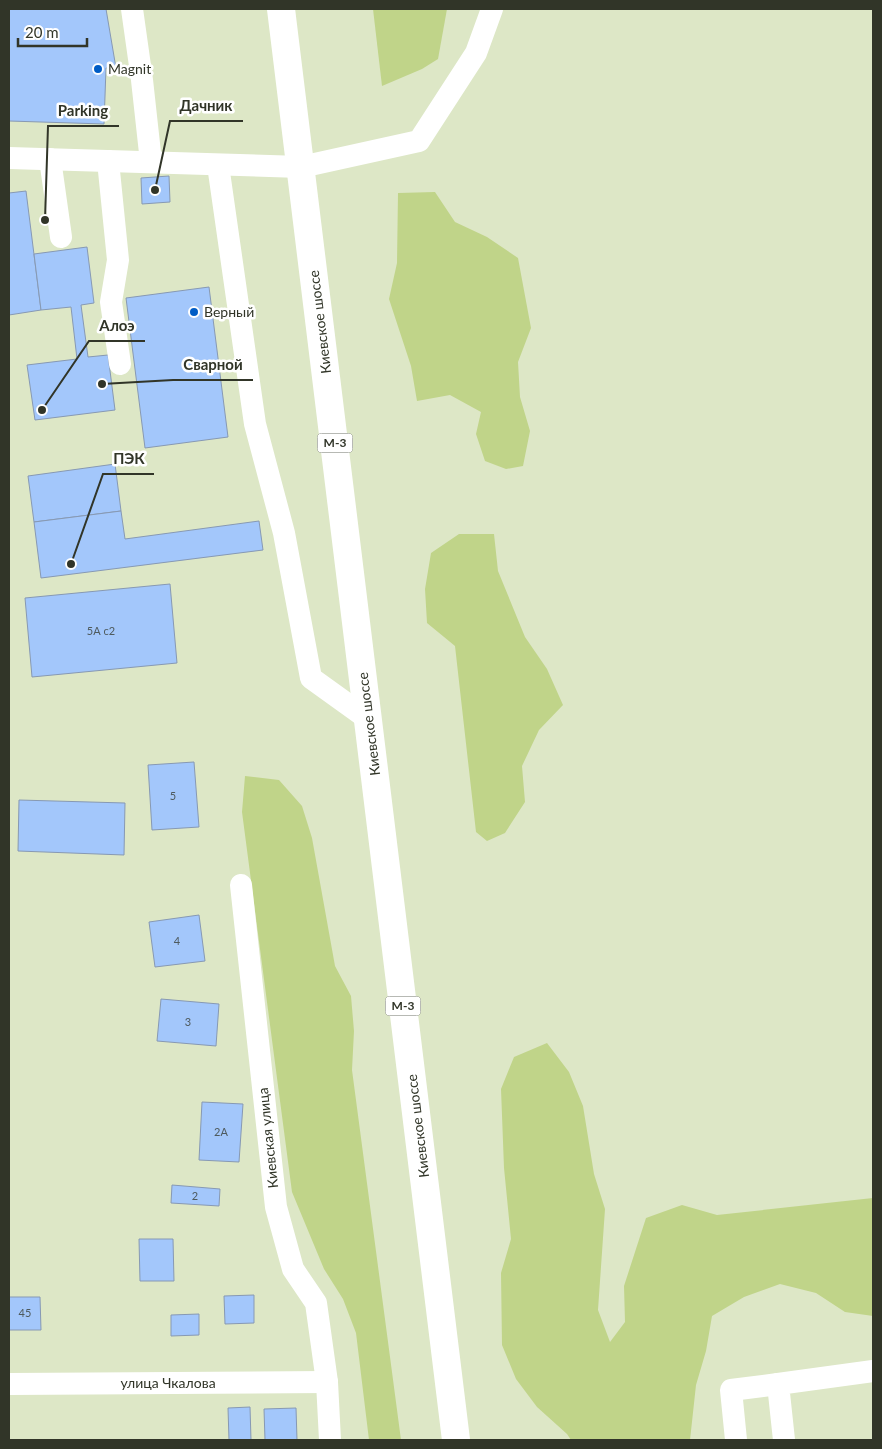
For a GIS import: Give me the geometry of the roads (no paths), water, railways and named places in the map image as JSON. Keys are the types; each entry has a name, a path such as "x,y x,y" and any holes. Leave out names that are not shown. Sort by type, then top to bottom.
{"highway":[{"name":"Киевское шоссе","path":"281,9 456,1440"}],"street":[{"path":"132,9 151,162"},
{"path":"9,158 301,167 419,141 476,53 492,9"},
{"path":"50,159 61,236"},
{"path":"108,161 118,260 111,302 120,364"},
{"path":"218,165 255,424 284,534 311,678 368,719"},
{"name":"Киевская улица","path":"241,885 276,1207 293,1269 316,1303 326,1382 330,1440"},
{"path":"736,1440 731,1390 873,1372"},
{"name":"улица Чкалова","path":"9,1384 326,1382"},
{"path":"778,1384 784,1440"}],"place":[{"name":"Magnit","path":"98,69"},
{"name":"Дачник","path":"155,190"},
{"name":"Parking","path":"45,220"},
{"name":"Верный","path":"194,312"},
{"name":"Сварной","path":"102,384"},
{"name":"Алоэ","path":"42,410"},
{"name":"ПЭК","path":"71,564"}]}
